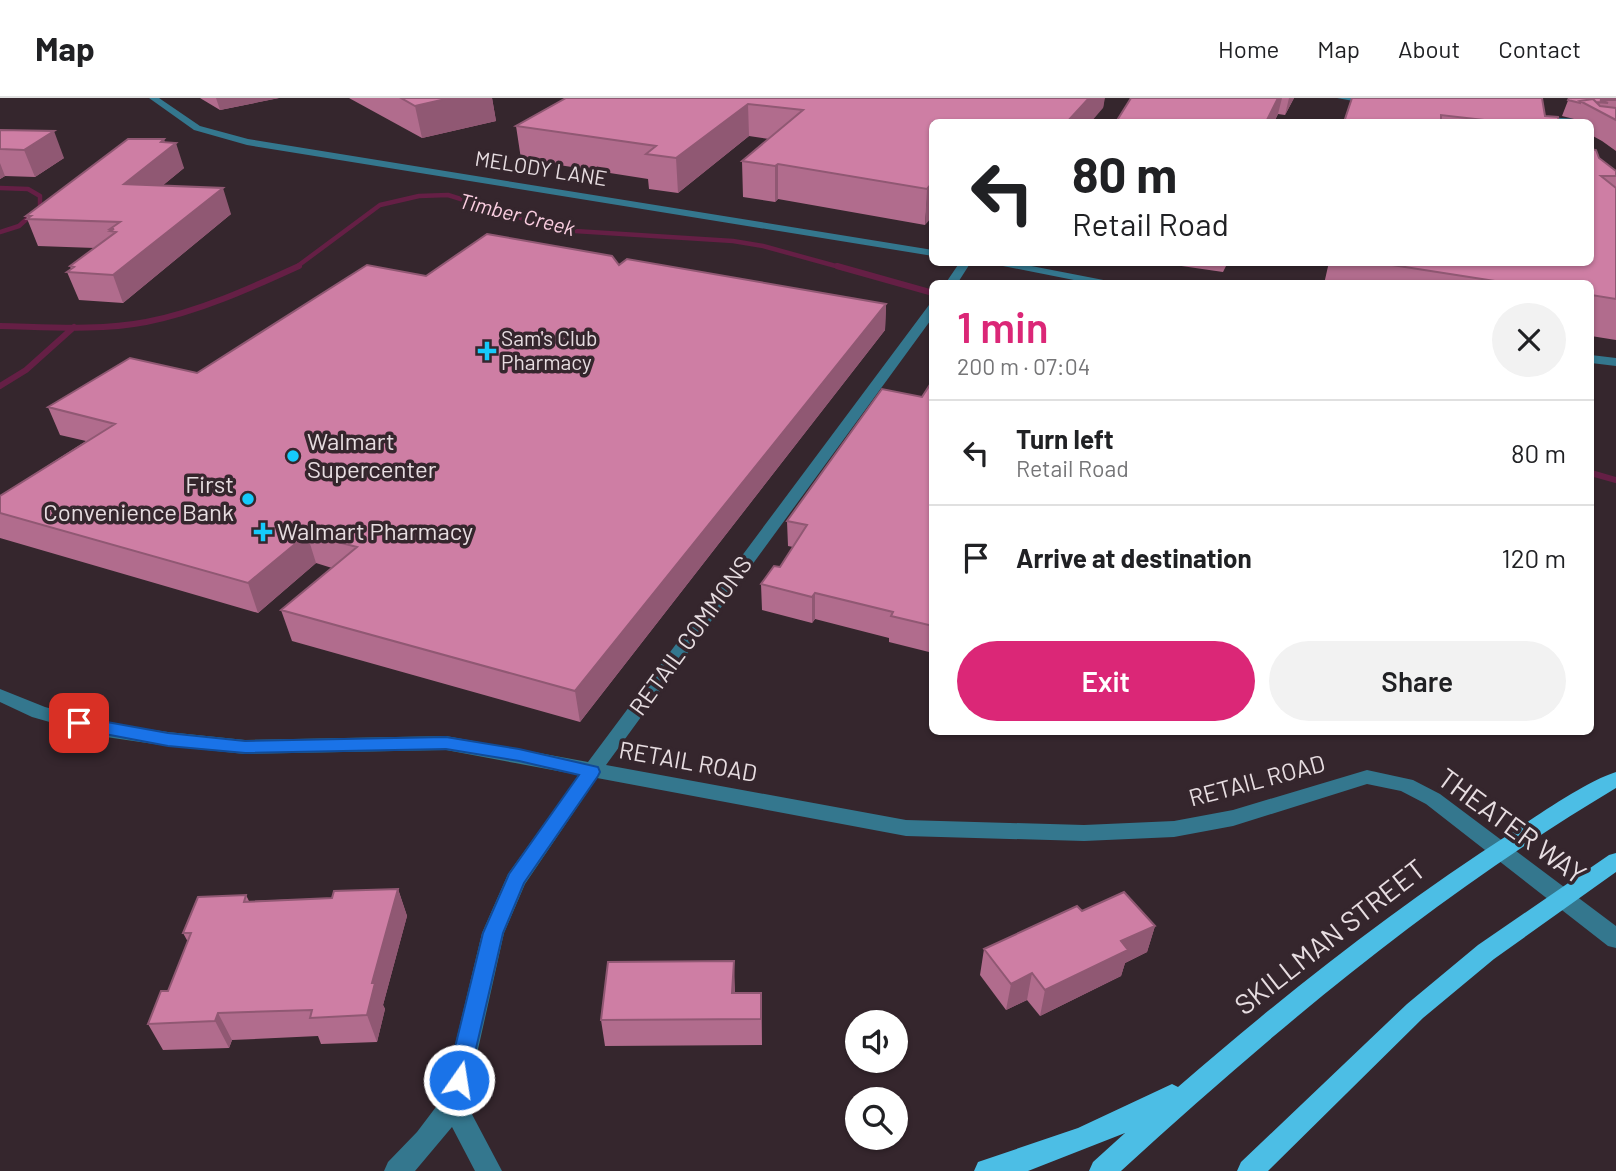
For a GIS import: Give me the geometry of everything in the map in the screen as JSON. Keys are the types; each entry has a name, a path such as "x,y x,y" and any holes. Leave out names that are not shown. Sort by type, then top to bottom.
{"main road":[{"name":"SKILLMAN STREET","path":"1102,1171 1202,1079 1419,904 1500,849 1616,779"},
{"path":"1250,1171 1264,1161 1415,1011 1486,951 1616,861"},
{"path":"987,1171 1069,1143 1147,1111 1202,1079"}],"street":[{"name":"MELODY LANE","path":"153,98 197,128 247,142 929,252"},
{"path":"1341,98 1388,103"},
{"path":"1528,119 1523,116 1550,119"},
{"path":"1012,266 1094,280"},
{"name":"RETAIL COMMONS","path":"397,1171 426,1141 453,1104 493,933 516,880 592,772 929,313"},
{"path":"1594,359 1616,362"},
{"name":"RETAIL ROAD","path":"0,695 39,712 99,729 245,747 446,743 906,828 1084,833 1174,830 1233,818 1367,777"},
{"name":"THEATER WAY","path":"1367,777 1406,785 1433,799 1616,939"},
{"path":"453,1104 489,1171"}],"building":[{"path":"401,98 450,98 415,106"},
{"path":"566,98 1089,98 1070,119 929,119 927,189 778,164 775,166 742,161 803,110 748,104 676,158 646,154 656,146 516,126"},
{"path":"1131,98 1278,98 1268,119 1118,119"},
{"path":"1352,98 1542,98 1545,116 1558,119 1475,119 1441,115 1441,119 1345,119"},
{"path":"1616,98 1616,100 1600,100 1608,103 1596,102 1593,99 1580,103 1568,100"},
{"path":"1593,99 1600,106 1616,108 1616,120 1580,101"},
{"path":"0,130 54,131 24,150 0,149"},
{"path":"128,139 164,139 161,142 176,143 124,184 223,188 113,275 67,272 74,267 70,266 116,232 110,229 120,222 27,219 31,216 26,216"},
{"path":"1596,150 1599,158 1616,171 1616,176 1601,176 1616,188 1616,299 1594,295 1594,280 1488,280 1399,266 1594,266"},
{"path":"487,234 612,256 619,265 627,259 886,304 575,691 281,610 357,547 307,534 248,583 0,513 0,496 115,424 48,407 130,358 197,373 367,265 426,276"},
{"path":"929,386 929,625 891,616 893,612 815,593 812,597 761,584 774,566 780,567 807,525 787,521 882,389 922,397"},
{"path":"398,889 372,983 375,983 367,1015 310,1018 312,1010 218,1013 215,1021 148,1024 161,991 168,991 191,933 183,933 198,897 246,895 244,902 332,898 334,891"},
{"path":"1124,892 1155,926 1121,941 1128,950 1045,990 1032,973 1011,984 984,949 1077,906 1082,911"},
{"path":"734,961 732,993 761,993 761,1019 601,1020 608,962"}],"waterway":[{"name":"Timber Creek","path":"0,188 28,189 40,196 40,207 19,226 0,232"},
{"name":"Timber Creek","path":"296,267 380,205 419,196 448,195 559,230 733,241 763,246 843,268"},
{"name":"Timber Creek","path":"837,266 929,292"},
{"name":"Timber Creek","path":"73,328 128,325 166,318 205,306 296,267"},
{"name":"Timber Creek","path":"0,326 73,328"},
{"path":"0,386 26,370 73,328"},
{"name":"Timber Creek","path":"1594,474 1616,480"}],"place":[{"name":"Sam's Club Pharmacy","path":"487,351"},
{"name":"Walmart Supercenter","path":"293,456"},
{"name":"First Convenience Bank","path":"248,499"},
{"name":"Walmart Pharmacy","path":"263,532"}],"route":[{"path":"79,723 99,729 168,739 245,747 446,743 519,755 592,772 516,880 493,933 459,1080"}]}
